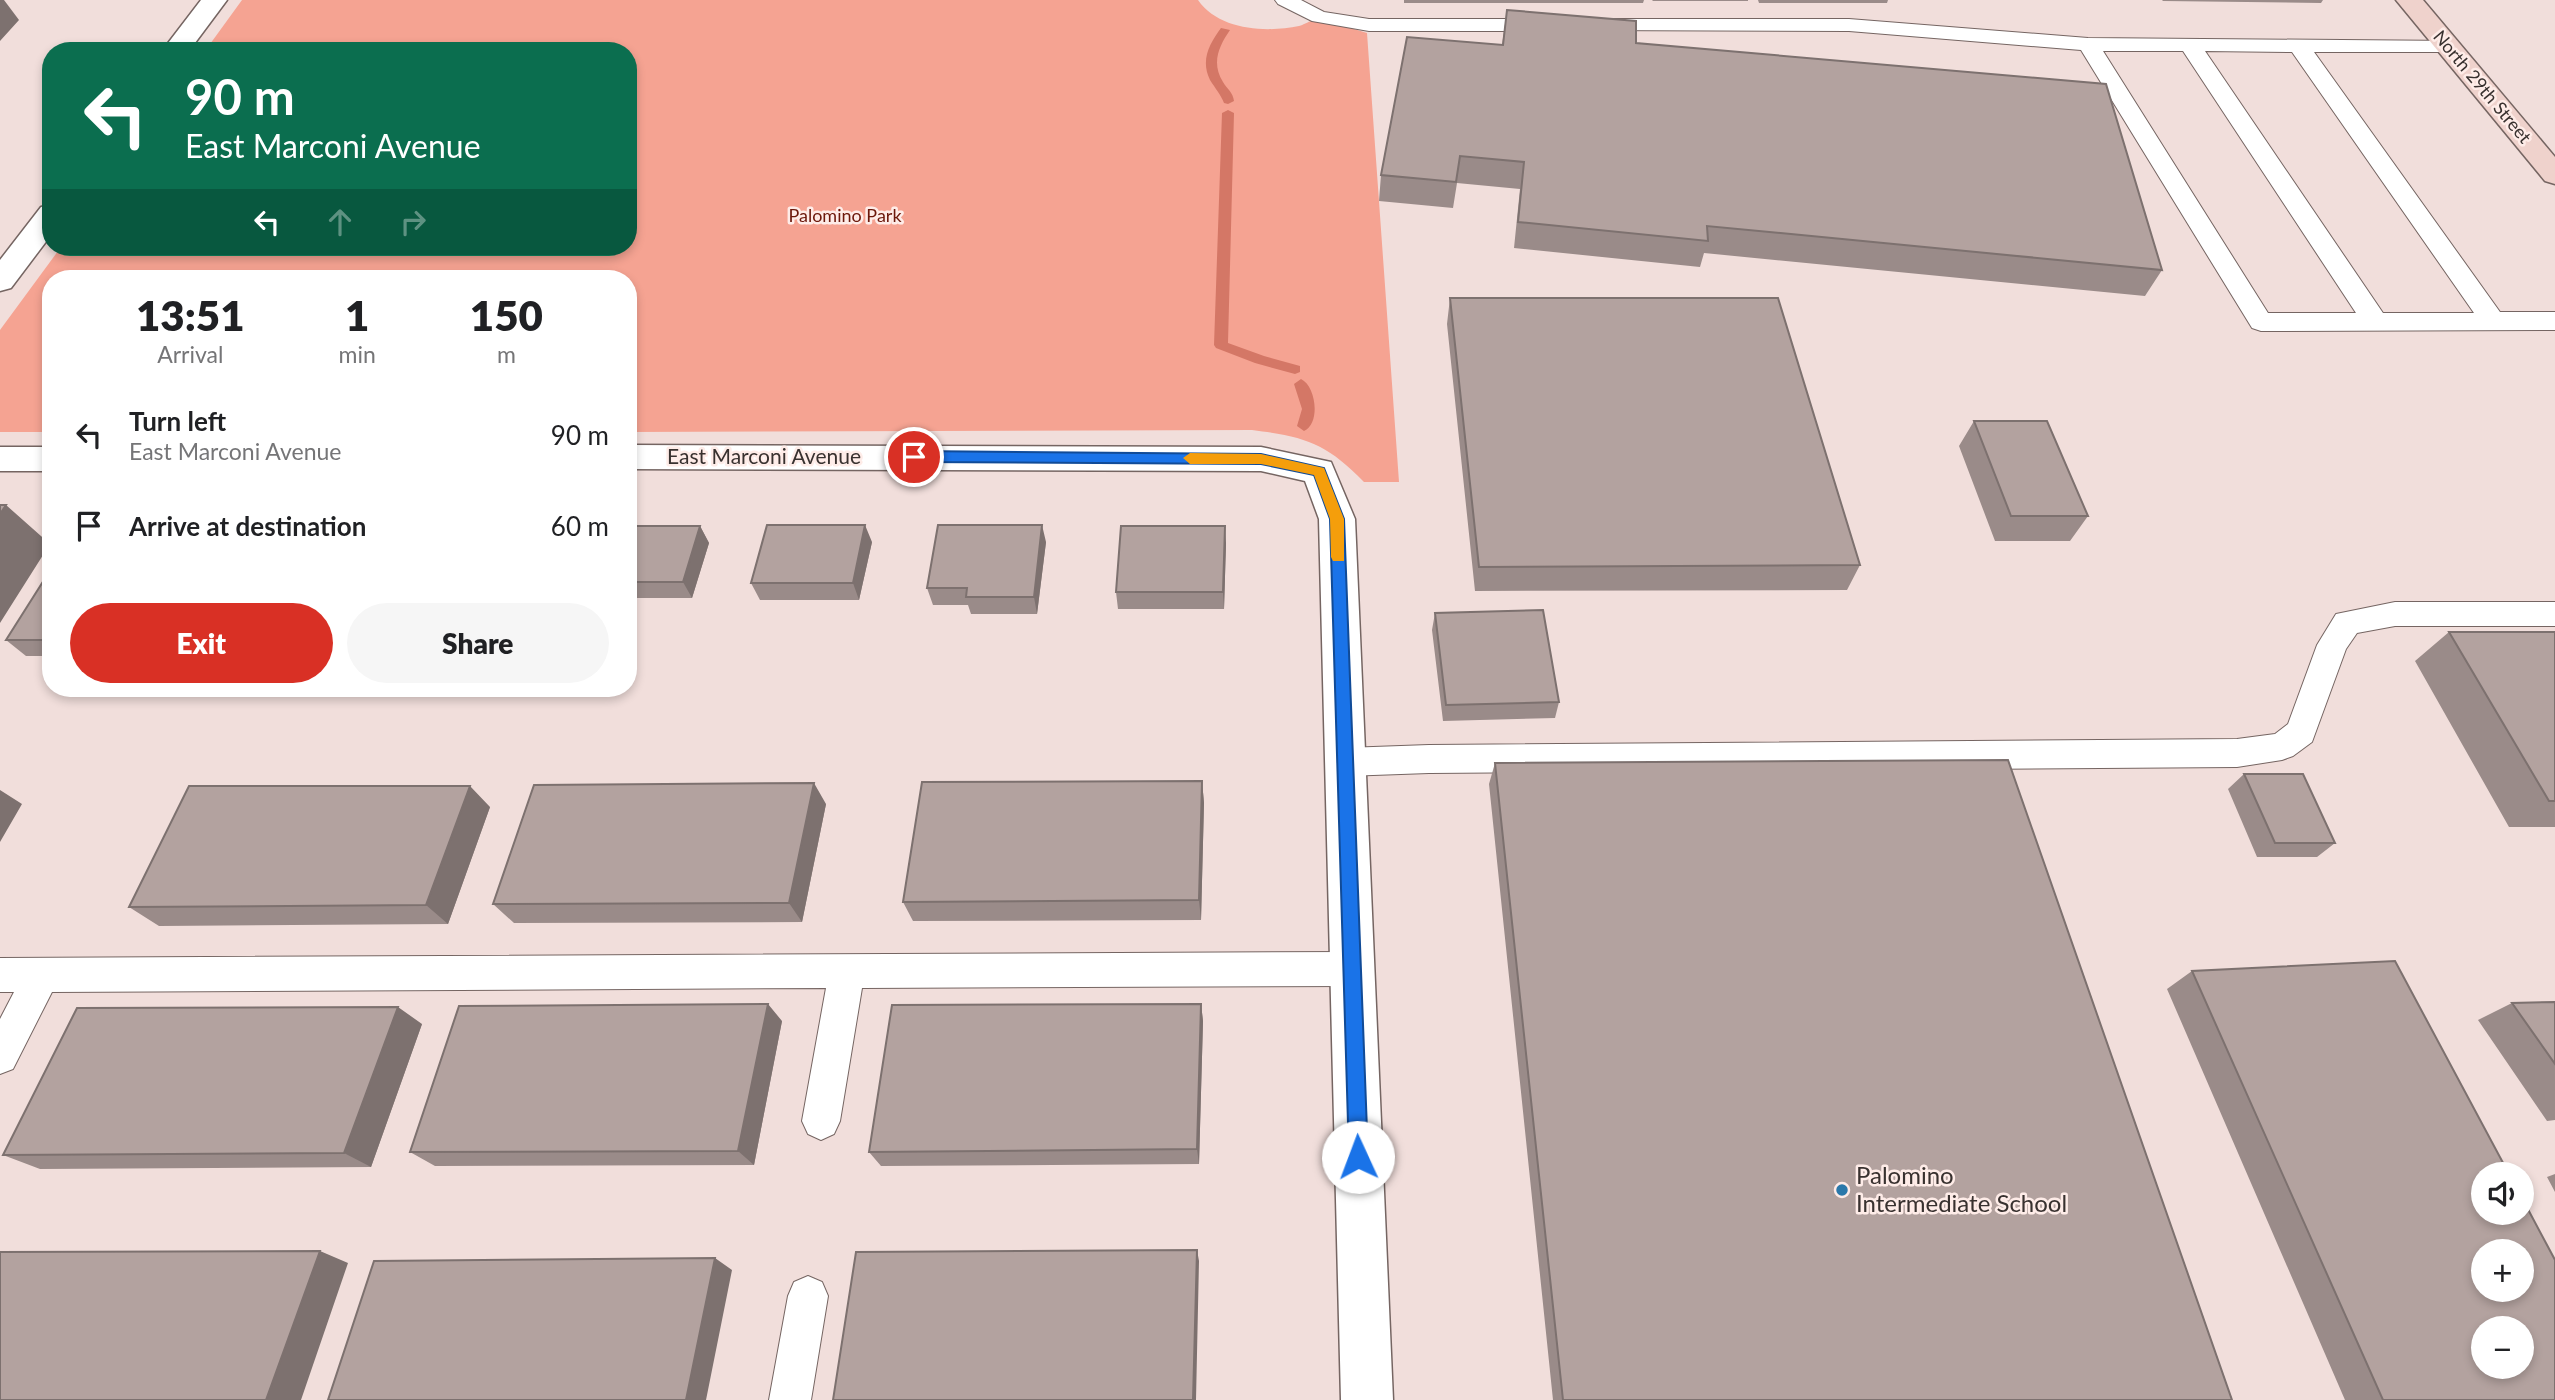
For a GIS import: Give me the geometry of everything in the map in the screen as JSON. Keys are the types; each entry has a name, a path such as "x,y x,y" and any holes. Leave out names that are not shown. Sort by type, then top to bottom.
{"street":[{"path":"182,42 214,0"},
{"name":"North 29th Street","path":"2409,0 2555,175"},
{"path":"0,281 42,226"},
{"name":"East Marconi Avenue","path":"637,457 1261,459 1319,471 1337,519 1345,762"},
{"path":"0,460 42,459"},
{"path":"1345,762 1367,1400"}],"lane":[{"path":"1286,0 1319,16 1369,25 1849,25 2088,44 2447,46"},
{"path":"2088,44 2261,322 2555,321"},
{"path":"2190,45 2375,321"},
{"path":"2300,47 2493,321"},
{"path":"1345,762 1429,759 2237,753 2282,746 2301,732 2332,645 2347,623 2395,614 2555,614"},
{"path":"0,975 1352,969"},
{"path":"821,1121 847,971"},
{"path":"0,1056 42,975"},
{"path":"790,1400 808,1296"}],"green space":[{"name":"Palomino Park","path":"242,0 1198,0 1218,18 1244,27 1286,28 1319,19 1367,33 1399,482 1364,482 1338,458 1314,444 1252,430 637,432 637,270 44,270 54,256 637,256 637,42 212,42"},
{"name":"Palomino Park","path":"42,273 42,432 0,432 0,330"}],"building":[{"path":"1507,10 1636,21 1636,43 2106,84 2162,270 1707,226 1708,241 1518,222 1524,162 1460,156 1456,182 1381,175 1407,37 1503,45"},
{"path":"1450,298 1778,298 1860,565 1479,567"},
{"path":"1974,421 2047,421 2088,516 2011,516"},
{"path":"767,525 865,525 853,583 751,583"},
{"path":"938,525 1042,525 1034,597 966,597 967,588 927,588"},
{"path":"637,526 700,526 683,582 637,582"},
{"path":"1121,526 1225,526 1223,592 1116,592"},
{"path":"42,583 42,640 6,640"},
{"path":"1543,610 1559,702 1446,705 1435,613"},
{"path":"2449,632 2555,632 2555,801 2549,801"},
{"path":"2008,760 2232,1400 1563,1400 1495,763"},
{"path":"2244,774 2303,774 2335,843 2275,843"},
{"path":"1202,781 1199,900 903,902 922,782"},
{"path":"814,783 789,903 493,904 534,785"},
{"path":"189,786 470,786 426,905 129,907"},
{"path":"2395,961 2503,1162 2471,1162 2471,1225 2534,1225 2534,1221 2555,1260 2555,1400 2383,1400 2192,971"},
{"path":"2555,1002 2555,1064 2512,1003"},
{"path":"768,1004 738,1151 410,1152 459,1006"},
{"path":"1201,1004 1197,1149 869,1152 892,1005"},
{"path":"398,1007 344,1153 3,1155 77,1008"},
{"path":"1197,1250 1193,1400 833,1400 856,1252"},
{"path":"320,1251 266,1400 0,1400 0,1252"},
{"path":"715,1258 686,1400 328,1400 374,1261"}],"waterway":[{"path":"1225,30 1214,47 1211,64 1216,80 1228,96 1228,101"},
{"path":"1228,113 1221,345 1260,360 1295,369"},
{"path":"1301,384 1309,409 1304,426"}],"slow traffic":[{"path":"1190,458 1261,459 1319,471 1337,519 1338,557"}],"place":[{"name":"Palomino Intermediate School","path":"1842,1190"}],"route":[{"path":"914,457 1261,459 1319,471 1337,519 1358,1157"}]}
